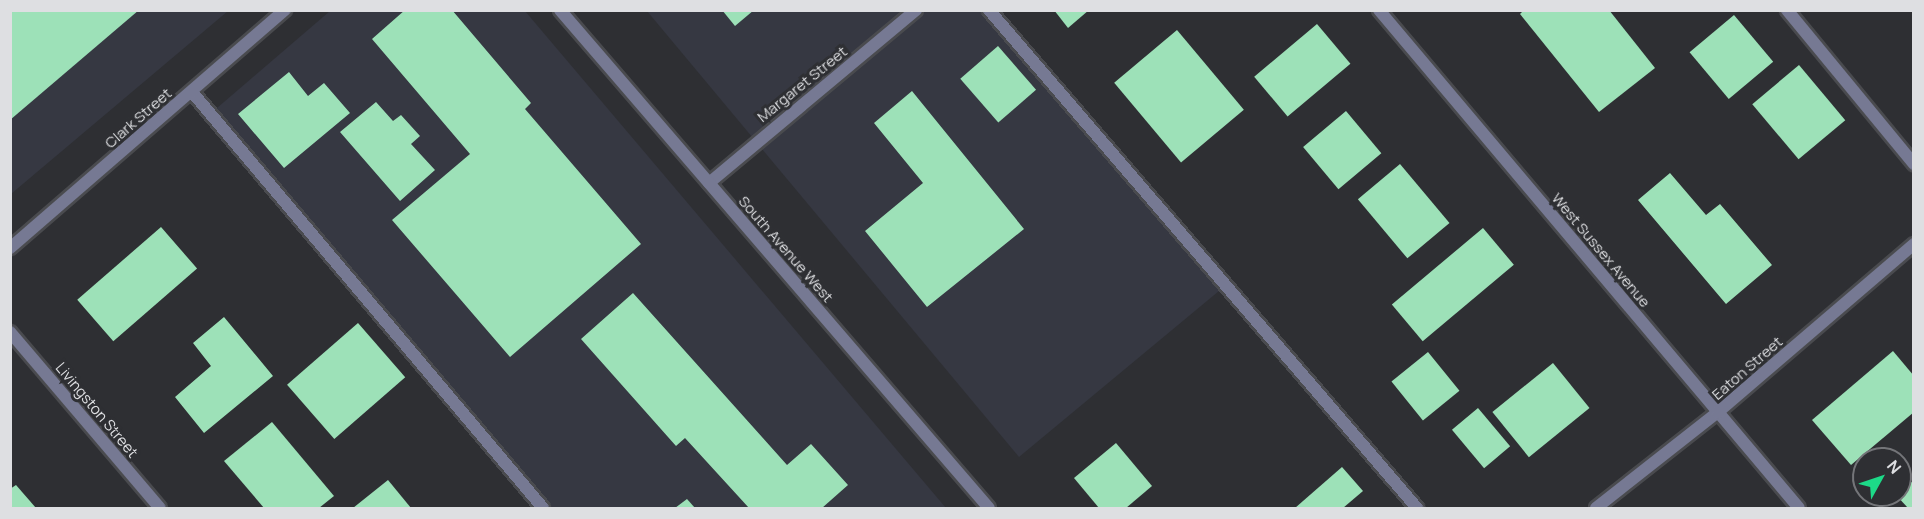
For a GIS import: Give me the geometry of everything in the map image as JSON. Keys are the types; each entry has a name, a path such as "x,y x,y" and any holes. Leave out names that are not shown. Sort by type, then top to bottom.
{"street":[{"name":"Clark Street","path":"10,248 285,10"},
{"name":"South Avenue West","path":"560,10 988,508"},
{"name":"Margaret Street","path":"709,183 916,10"},
{"path":"989,10 1417,508"},
{"name":"West Sussex Avenue","path":"1379,10 1799,508"},
{"path":"1787,10 1914,164"},
{"path":"192,92 543,508"},
{"name":"Eaton Street","path":"1596,508 1718,412 1914,244"},
{"name":"Livingston Street","path":"10,332 160,508"}],"shaded area":[{"path":"11,11 228,11 11,194"},
{"path":"330,11 525,11 946,508 544,508 210,114"},
{"path":"647,11 995,11 1225,286 1019,457"}],"building":[{"path":"10,10 139,10 10,120"},
{"path":"405,10 452,10 531,103 525,109 641,244 510,357 392,220 470,154 372,39"},
{"path":"722,10 754,10 735,26"},
{"path":"1054,10 1089,10 1068,28"},
{"path":"1524,10 1609,10 1655,68 1599,112 1520,14"},
{"path":"1734,15 1773,62 1729,99 1690,52"},
{"path":"1317,24 1350,64 1288,117 1254,77"},
{"path":"1177,30 1244,110 1181,162 1114,83"},
{"path":"998,46 1036,90 998,123 960,79"},
{"path":"1799,65 1845,120 1799,159 1752,104"},
{"path":"289,72 308,96 324,83 350,113 284,168 238,114"},
{"path":"912,91 1024,229 927,307 865,231 923,183 874,123"},
{"path":"376,102 393,121 401,115 420,136 411,144 435,170 400,201 340,132"},
{"path":"1346,111 1381,153 1338,189 1303,147"},
{"path":"1400,164 1449,223 1407,258 1358,199"},
{"path":"1670,173 1706,215 1720,204 1772,265 1726,304 1638,200"},
{"path":"161,227 197,269 113,341 77,300"},
{"path":"1483,228 1514,265 1423,341 1392,304"},
{"path":"633,293 787,465 811,444 848,485 822,508 749,508 685,438 676,446 581,339"},
{"path":"224,317 273,376 204,433 175,397 211,366 193,343"},
{"path":"358,323 405,377 334,439 287,385"},
{"path":"1893,351 1914,376 1914,412 1872,447 1852,447 1851,465 1812,420"},
{"path":"1428,352 1459,391 1423,420 1391,382"},
{"path":"1553,363 1590,408 1529,457 1492,412"},
{"path":"1478,408 1510,446 1484,468 1452,430"},
{"path":"272,422 334,496 319,508 264,508 224,461"},
{"path":"1116,443 1152,486 1126,508 1099,508 1074,478"},
{"path":"1342,467 1363,491 1343,508 1295,508"},
{"path":"388,480 411,508 353,508"},
{"path":"1914,480 1914,508 1908,508 1912,507 1912,482"},
{"path":"16,485 36,508 10,508 10,489"},
{"path":"687,499 695,508 675,508"}]}
